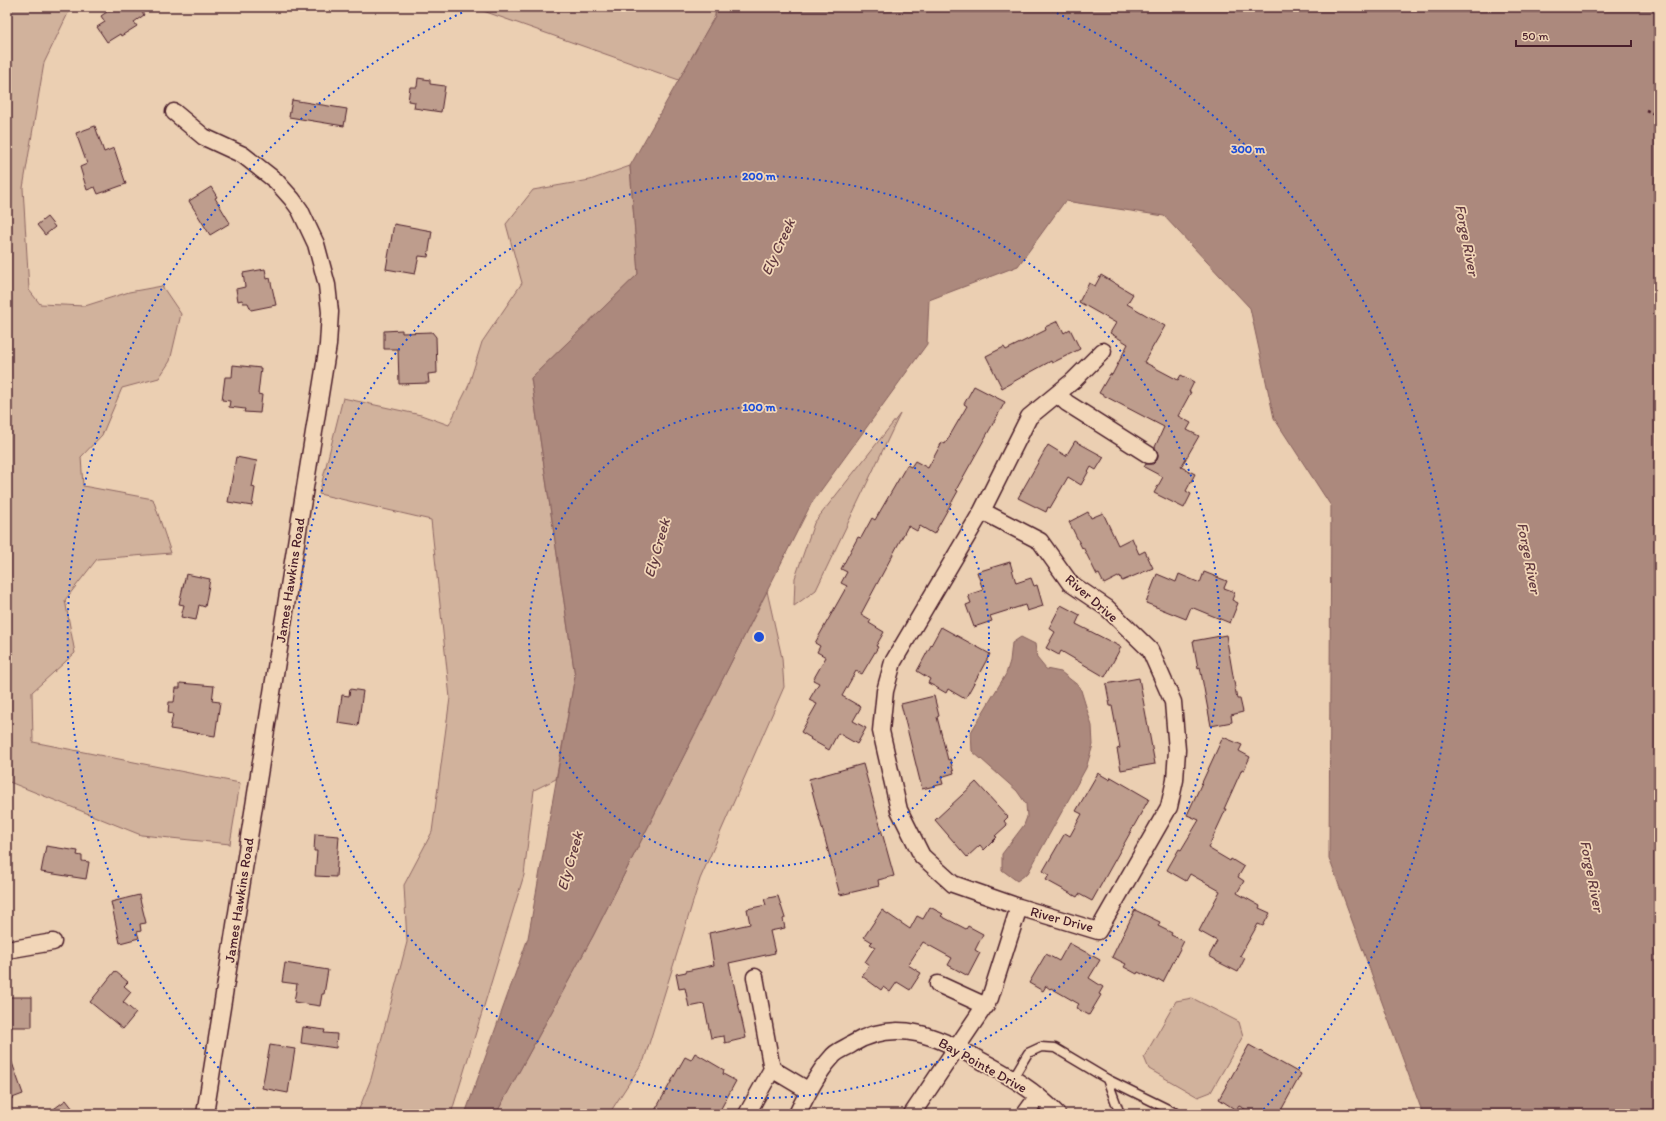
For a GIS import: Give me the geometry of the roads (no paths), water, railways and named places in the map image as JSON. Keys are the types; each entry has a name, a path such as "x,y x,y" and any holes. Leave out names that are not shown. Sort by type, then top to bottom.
{"street":[{"name":"James Hawkins Road","path":"174,112 204,136 243,155 276,181 292,199 300,210 316,244 327,285 330,312 328,345 205,1114"},
{"path":"982,510 1029,417 1074,380 1102,351"},
{"path":"1057,394 1067,403 1150,455"},
{"name":"River Drive","path":"982,510 1040,541 1070,582 1107,608 1150,650 1172,702 1177,750 1175,780 1169,807 1098,931 1019,907 953,884 922,856 899,810 881,731 885,691 893,662 982,510"},
{"name":"River Drive","path":"912,1114 986,1006 990,998 1019,907"},
{"path":"7,950 52,942"},
{"path":"747,1114 772,1069 755,977"},
{"path":"938,984 986,1006"},
{"name":"Bay Pointe Drive","path":"797,1114 809,1091 832,1056 864,1037 879,1032 899,1030 918,1032 957,1047 1014,1078 1046,1102 1057,1114"},
{"path":"772,1069 809,1091"},
{"path":"1025,1114 1038,1096"}],"lane":[{"path":"1014,1078 1028,1053 1042,1047 1055,1048 1107,1079 1178,1114"},
{"path":"1107,1079 1120,1114"}],"water":[{"path":"716,7 1659,7 1659,1114 1423,1114 1329,858 1331,506 1274,418 1250,308 1164,216 1065,201 1018,266 929,300 927,344 811,504 593,936 496,1114 465,1114 528,938 575,676 531,378 638,274 630,166 715,16"},
{"path":"1021,637 1035,644 1037,658 1046,669 1061,672 1080,687 1092,726 1093,745 1086,768 1028,873 1017,881 1002,870 1002,854 1024,825 1027,817 1026,804 1017,791 972,751 971,732 1006,674 1010,661 1012,643"}],"water label":[{"name":"Forge River","path":"1467,240"},
{"name":"Ely Creek","path":"778,247"},
{"name":"Ely Creek","path":"657,548"},
{"name":"Forge River","path":"1529,558"},
{"name":"Ely Creek","path":"570,861"},
{"name":"Forge River","path":"1592,876"}]}
